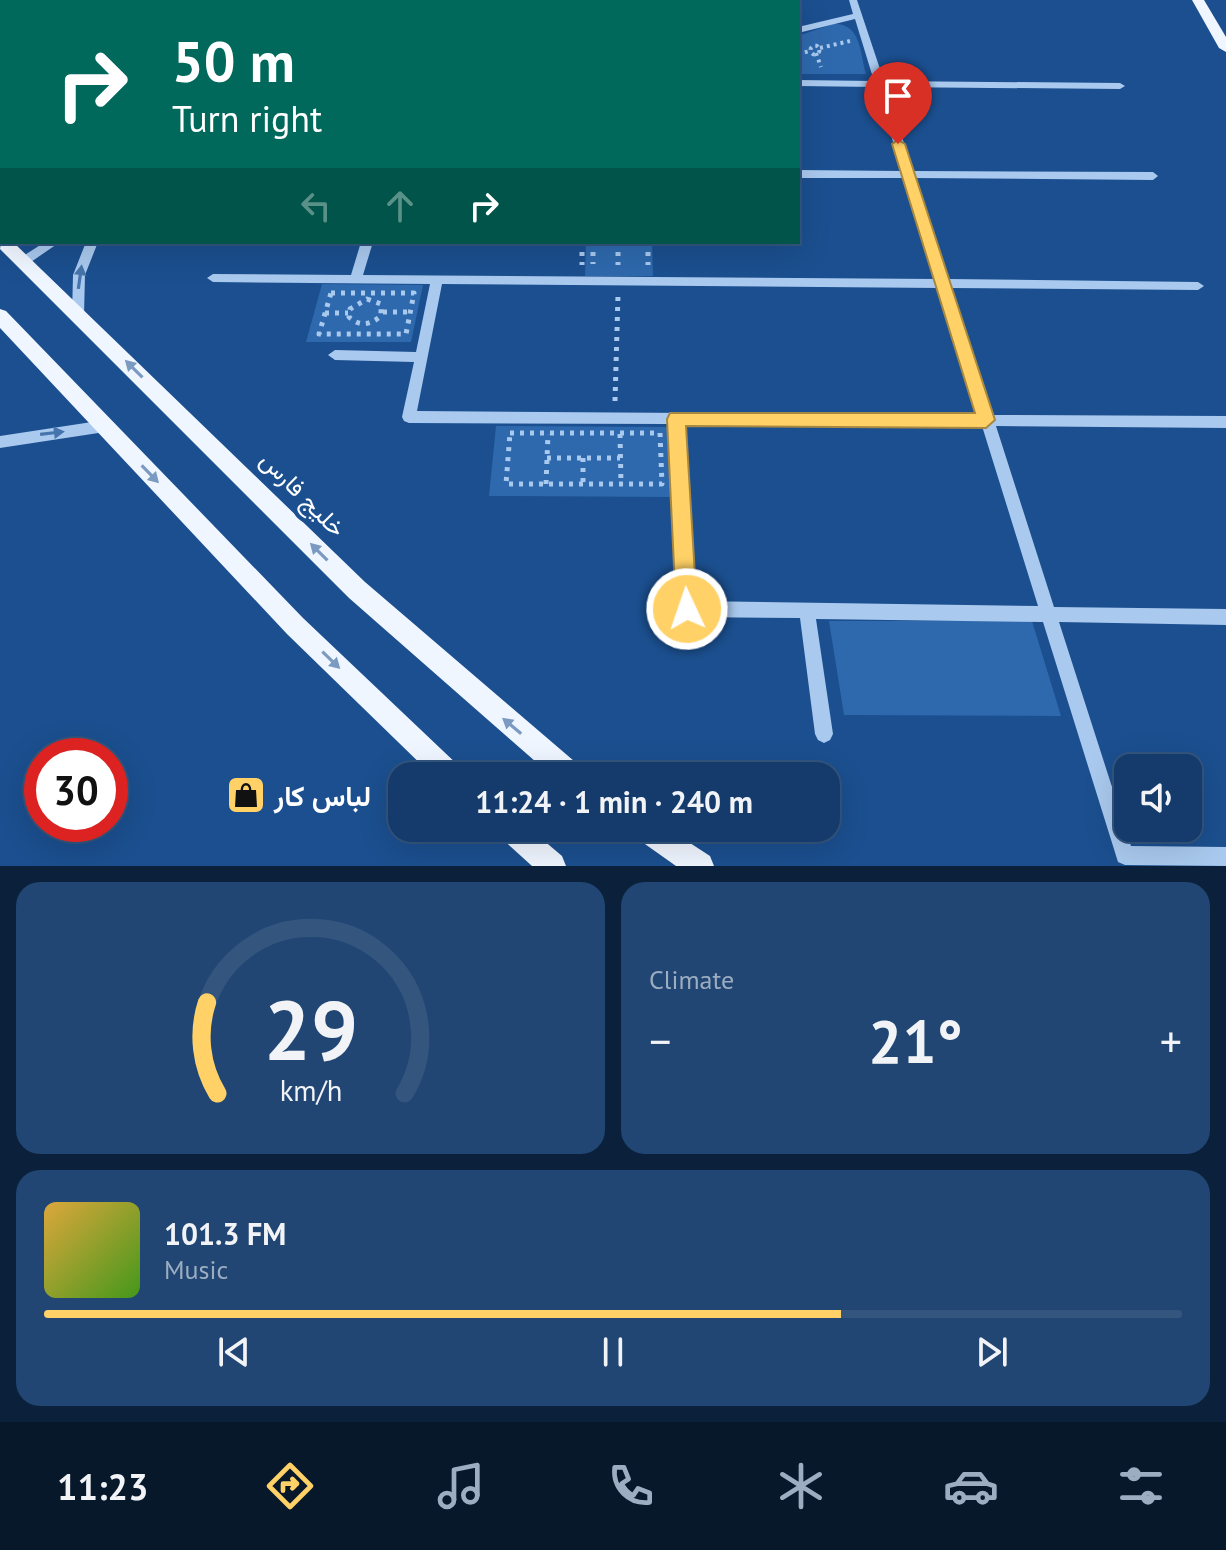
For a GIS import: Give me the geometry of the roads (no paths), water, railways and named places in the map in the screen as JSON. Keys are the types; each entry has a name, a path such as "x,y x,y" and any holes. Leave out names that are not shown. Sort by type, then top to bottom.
{"main road":[{"path":"1198,0 1226,48"},
{"name":"خلیج فارس","path":"5,244 357,590 556,762"},
{"path":"0,316 295,626 436,762"},
{"path":"525,842 552,866"},
{"path":"665,842 700,866"}],"street":[{"path":"853,0 1125,855 1226,857"},
{"path":"800,30 858,16"},
{"path":"800,83 1120,86"},
{"path":"800,174 1153,176"},
{"path":"24,261 51,244"},
{"path":"78,315 79,275 91,244"},
{"path":"356,279 366,244"},
{"path":"213,278 1198,286"},
{"path":"437,280 409,417 1226,422"},
{"path":"335,355 422,357"},
{"path":"676,419 687,609 1226,617"},
{"path":"0,442 105,426"},
{"path":"807,611 824,734"}],"place":[{"name":"لباس کار","path":"246,795"}]}
